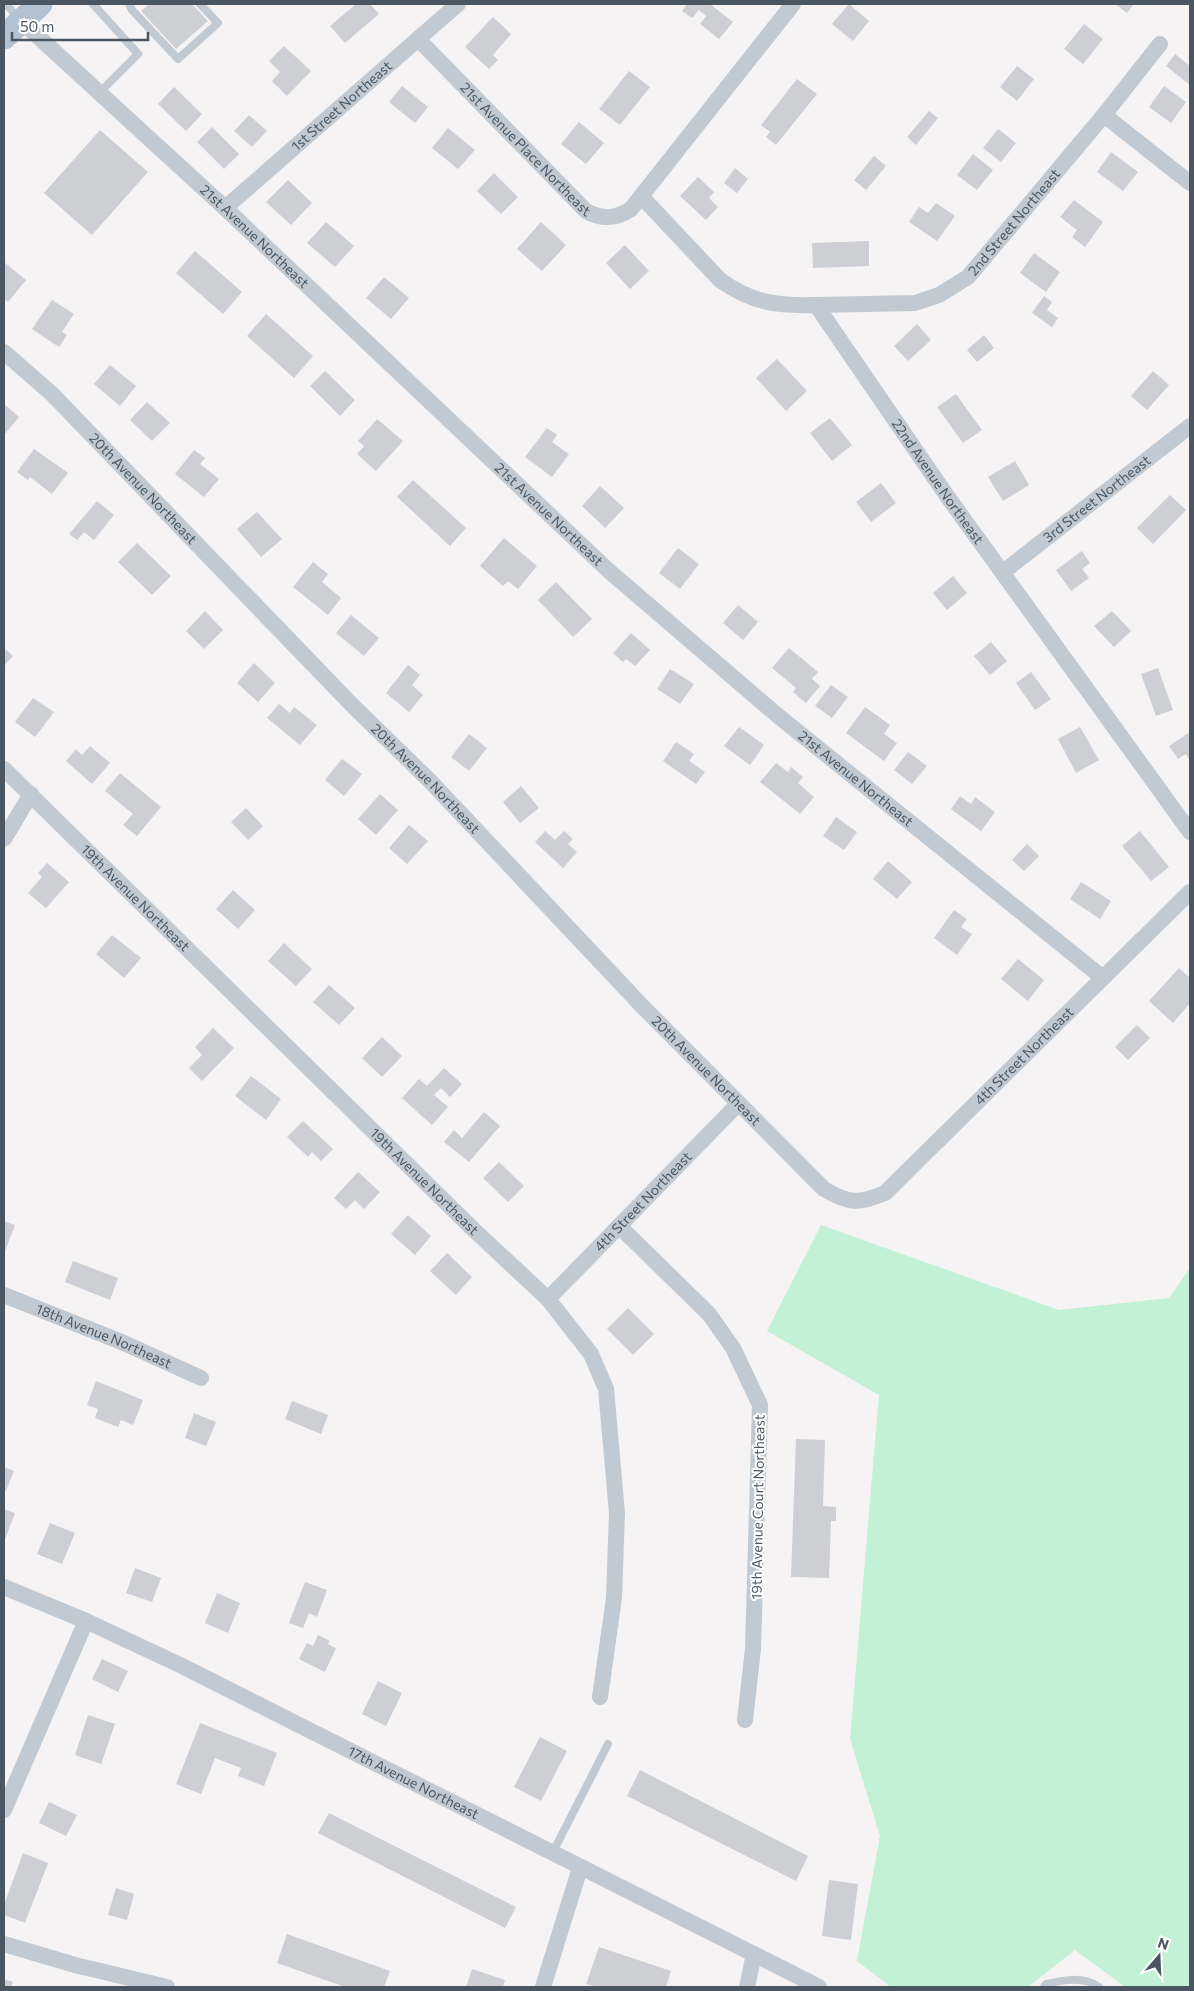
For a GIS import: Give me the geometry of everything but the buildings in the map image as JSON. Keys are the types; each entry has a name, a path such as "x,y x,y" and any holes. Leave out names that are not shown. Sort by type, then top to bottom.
{"main road":[{"path":"10,20 40,4"}],"street":[{"name":"1st Street Northeast","path":"225,208 267,169 458,4"},
{"path":"792,4 641,196 720,280 733,290 770,304 816,305"},
{"name":"21st Avenue Northeast","path":"10,20 99,94 225,208 609,571 777,715 1103,978"},
{"name":"21st Avenue Place Northeast","path":"418,39 586,212 608,218 622,214 631,209 641,196"},
{"name":"2nd Street Northeast","path":"816,305 915,303 939,295 954,287 980,266 1160,44"},
{"path":"1104,115 1190,183"},
{"name":"22nd Avenue Northeast","path":"816,305 863,376 1190,832"},
{"name":"20th Avenue Northeast","path":"4,352 52,394 353,706 430,781 643,1007 738,1104 824,1189 850,1202"},
{"name":"3rd Street Northeast","path":"1003,572 1190,426"},
{"name":"19th Avenue Northeast","path":"4,769 474,1230 548,1299 591,1354 606,1389 617,1513 614,1598 600,1697"},
{"path":"4,839 31,794"},
{"name":"4th Street Northeast","path":"850,1202 867,1200 885,1193 1190,892"},
{"name":"4th Street Northeast","path":"548,1299 738,1104"},
{"name":"19th Avenue Court Northeast","path":"619,1226 714,1320 733,1348 760,1405 754,1640 745,1720"},
{"name":"18th Avenue Northeast","path":"4,1295 124,1343 201,1378"},
{"name":"17th Avenue Northeast","path":"4,1587 86,1621 325,1737 552,1854 819,1987"},
{"path":"4,1810 86,1621"},
{"path":"543,1987 580,1868"},
{"path":"4,1944 75,1965 167,1987"},
{"path":"747,1987 754,1954"}],"lane":[{"path":"93,4 138,54 99,94"},
{"path":"129,4 132,10 178,59 218,23 200,4"},
{"path":"552,1854 608,1744"},
{"path":"1044,1987 1046,1984 1068,1980 1090,1981 1099,1987"}],"green space":[{"path":"821,1225 1059,1310 1169,1298 1190,1268 1190,1987 1125,1987 1075,1950 1028,1987 891,1987 857,1961 880,1836 850,1739 879,1395 767,1331"}]}
